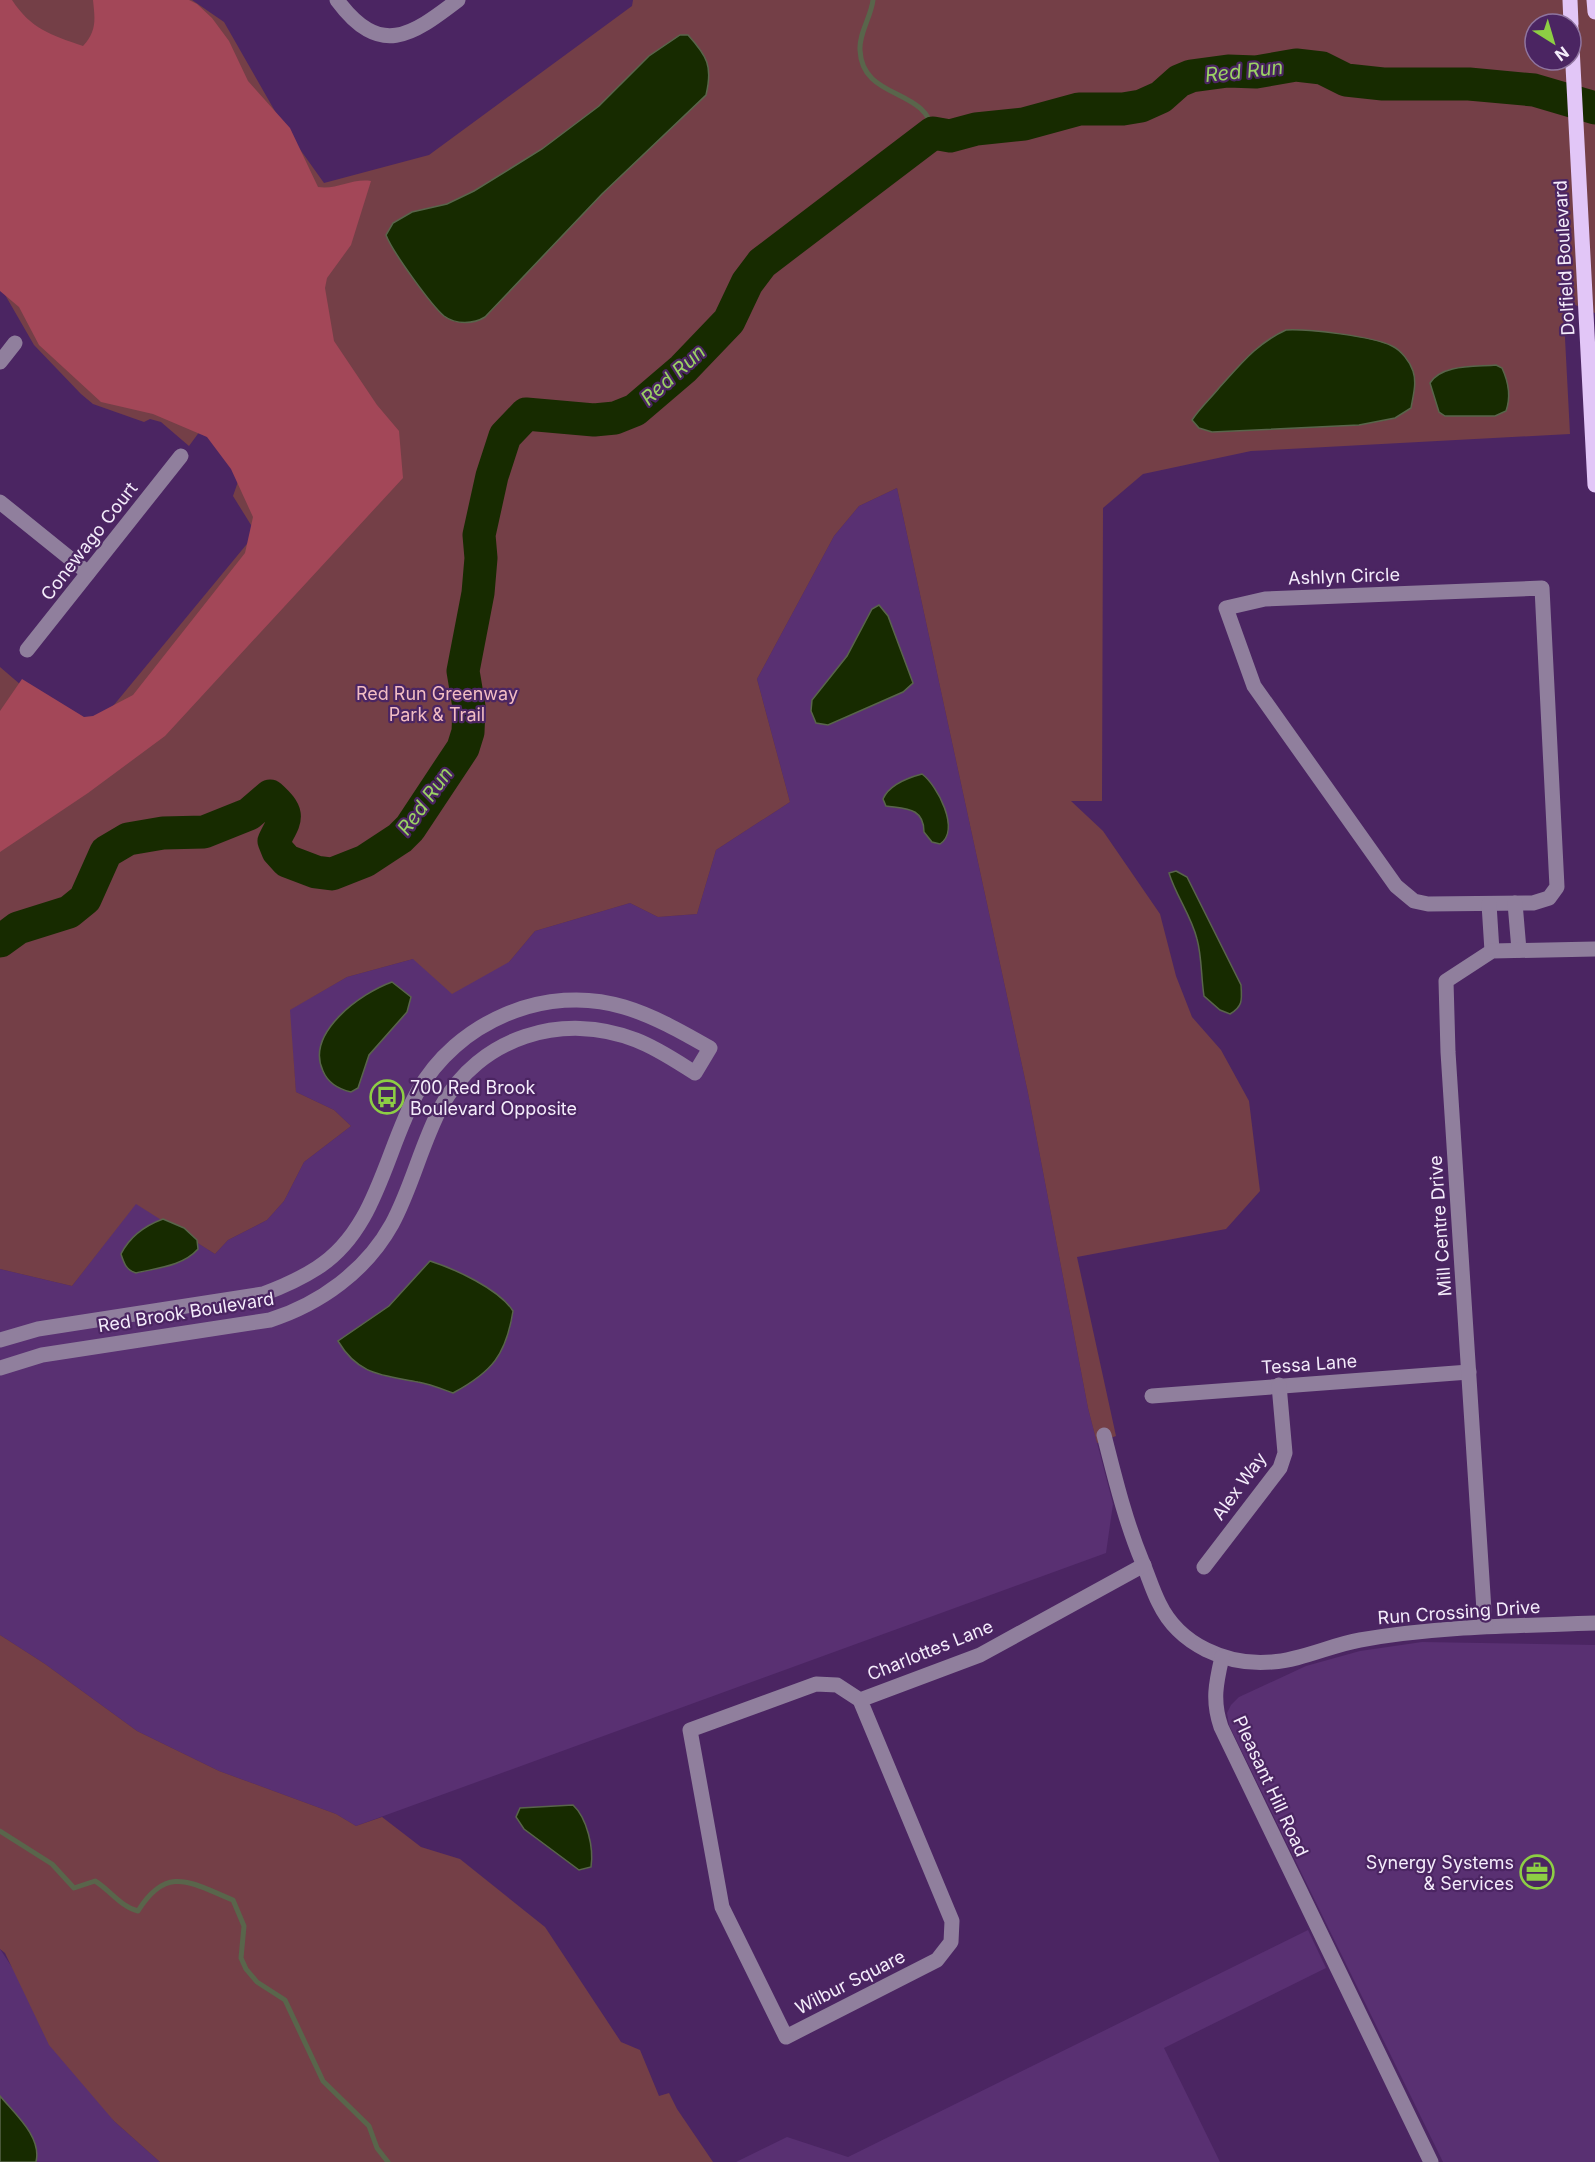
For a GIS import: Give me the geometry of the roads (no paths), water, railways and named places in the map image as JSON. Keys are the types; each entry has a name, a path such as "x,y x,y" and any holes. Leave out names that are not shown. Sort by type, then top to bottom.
{"main road":[{"path":"1594,0 1595,12"},
{"name":"Dolfield Boulevard","path":"1573,72 1595,485"}],"street":[{"path":"337,0 358,24 392,36 409,34 422,28 458,0"},
{"path":"0,362 15,343"},
{"name":"Conewago Court","path":"27,650 181,456"},
{"path":"0,502 88,573"},
{"name":"Ashlyn Circle","path":"1542,588 1557,887 1550,898 1533,903 1489,904 1421,903 1405,895 1396,886 1254,686 1226,608 1265,599 1542,588"},
{"path":"1515,903 1519,950"},
{"path":"1489,904 1492,951 1595,949"},
{"name":"Mill Centre Drive","path":"1485,1626 1448,1052 1446,981 1492,951"},
{"name":"Red Brook Boulevard","path":"0,1340 38,1329 264,1294 294,1282 319,1267 338,1251 357,1228 373,1198 405,1115 435,1066 465,1038 508,1012 538,1004 567,1000 598,1001 648,1016 710,1048 695,1073 645,1044 615,1033 574,1027 548,1029 519,1037 495,1049 474,1064 455,1085 430,1129 392,1224 363,1263 333,1290 287,1315 270,1320 42,1354 0,1368"},
{"name":"Tessa Lane","path":"1152,1396 1469,1372"},
{"name":"Alex Way","path":"1204,1567 1280,1468 1285,1453 1279,1385"},
{"path":"1104,1435 1119,1499 1160,1605 1174,1624 1203,1649 1222,1657"},
{"name":"Charlottes Lane","path":"690,1730 816,1684 837,1685 860,1700 980,1655 1144,1565"},
{"name":"Run Crossing Drive","path":"1222,1657 1243,1662 1274,1662 1357,1640 1418,1630 1595,1623"},
{"name":"Pleasant Hill Road","path":"1222,1657 1214,1692 1214,1708 1221,1727 1431,2162"},
{"name":"Wilbur Square","path":"690,1730 722,1907 786,2037 937,1960 951,1942 952,1921 860,1700"}],"waterway":[{"path":"873,0 860,44 864,66 872,78 883,87 920,108 929,118 933,133"},
{"name":"Red Run","path":"0,941 18,928 69,912 85,899 106,852 128,839 163,833 204,832 249,814 270,796 284,813 283,822 274,841 278,851 287,861 316,872 332,874 365,861 400,838 410,828 463,748 468,732 469,707 463,671 478,593 481,558 479,535 492,476 505,436 526,414 594,420 615,418 635,410 683,369 729,321 747,283 762,263 933,133 950,136 976,129 1024,124 1079,109 1123,109 1141,106 1161,97 1179,81 1191,76 1228,71 1256,72 1296,65 1322,68 1346,80 1383,84 1469,84 1534,90 1595,108"},
{"path":"0,1831 52,1864 74,1888 95,1881 126,1906 138,1911 149,1896 159,1887 170,1882 192,1884 233,1900 244,1926 241,1958 246,1969 257,1982 285,2000 323,2081 369,2126 377,2148 388,2162"}],"place":[{"name":"700 Red Brook Boulevard Opposite","path":"387,1097"},
{"name":"Synergy Systems & Services","path":"1537,1872"}],"park label":[{"name":"Red Run Greenway Park & Trail","path":"437,703"}]}
